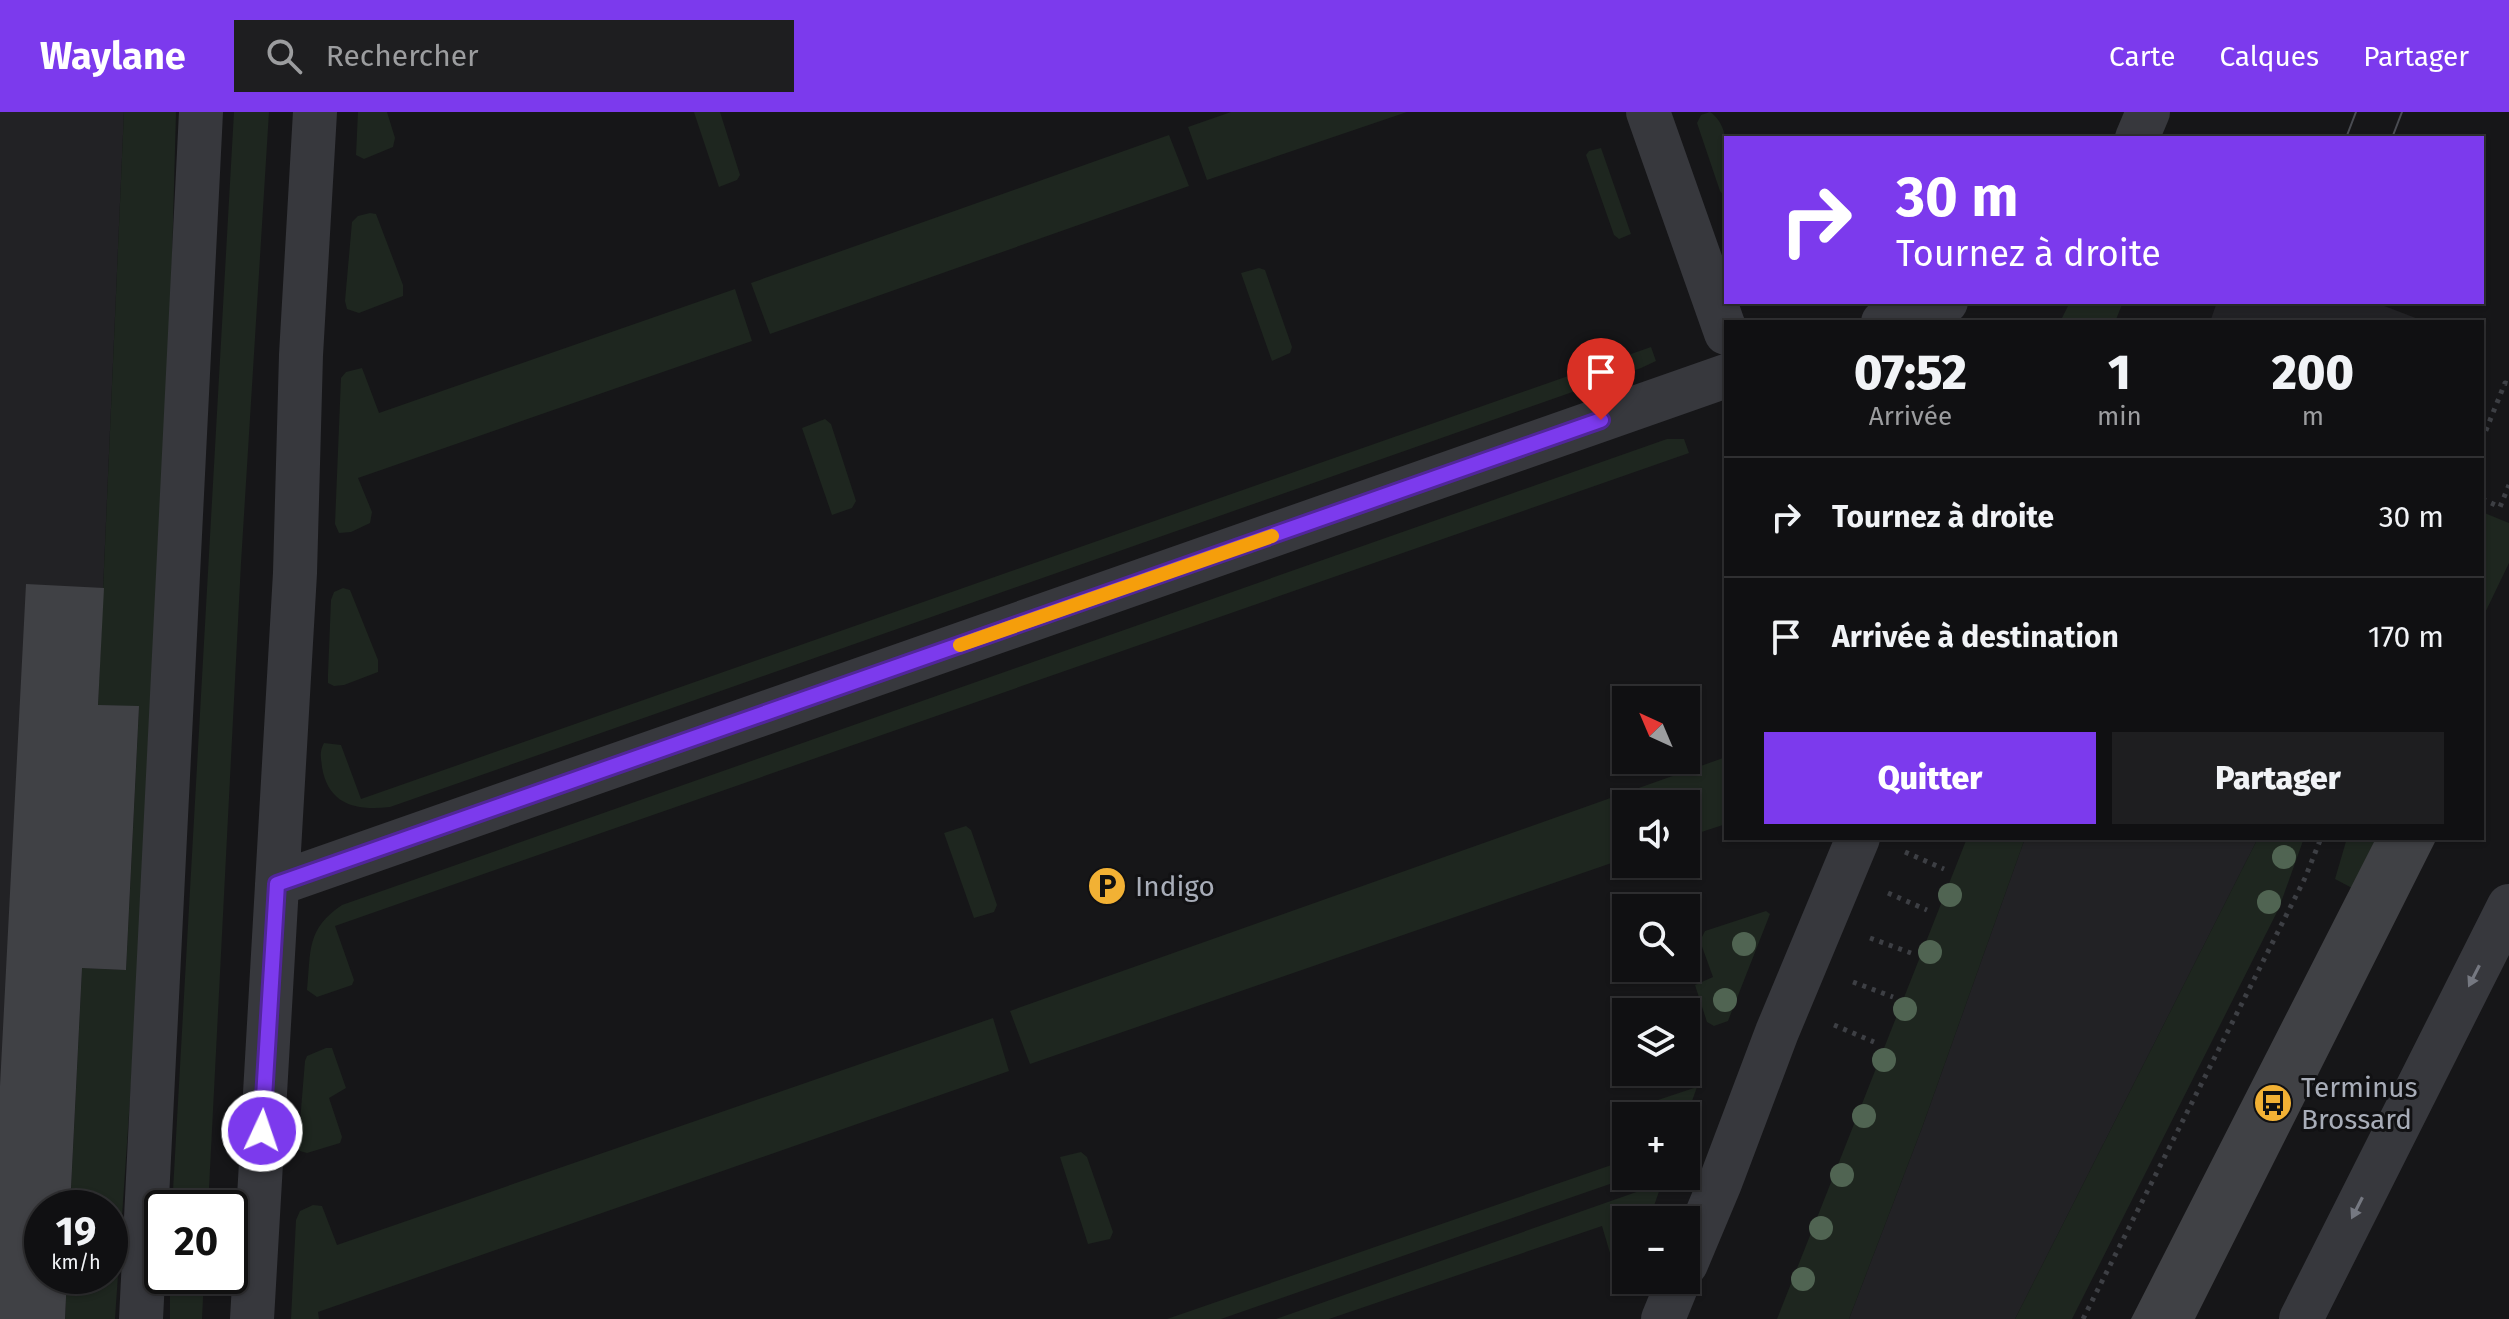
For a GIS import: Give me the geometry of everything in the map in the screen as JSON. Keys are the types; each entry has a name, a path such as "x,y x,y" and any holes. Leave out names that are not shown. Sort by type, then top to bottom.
{"lane":[{"path":"141,1319 201,112"},
{"path":"252,1319 295,573 301,355 315,112"},
{"path":"1648,112 1724,327"},
{"path":"2138,136 2148,112"},
{"path":"1889,320 1940,304"},
{"path":"277,884 1724,377"},
{"path":"1700,1231 1777,1032 1857,840"},
{"path":"2301,1319 2509,906"},
{"path":"1663,1319 1673,1294"}],"path":[{"path":"2484,435 2505,383 2509,384"},
{"path":"2484,500 2500,507 2509,485"},
{"path":"2083,1319 2298,893 2320,840"},
{"path":"1901,850 1944,869"},
{"path":"1884,891 1927,910"},
{"path":"1867,936 1911,953"},
{"path":"1849,980 1893,997"},
{"path":"1830,1023 1874,1042"}],"shaded area":[{"path":"0,112 124,112 98,704 139,706 126,970 82,969 71,1190 24,1190 24,1294 0,1319"},
{"path":"124,112 176,112 162,629 124,1190 71,1190 82,968 126,970 139,707 98,705"},
{"path":"234,112 269,112 241,563 209,1190 173,1190"},
{"path":"358,112 387,112 395,138 393,147 364,159 356,155"},
{"path":"694,112 720,112 740,175 737,180 719,187"},
{"path":"1231,112 1407,112 1207,180 1188,127"},
{"path":"1710,112 1723,128 1724,196 1697,123 1701,115"},
{"path":"1169,135 1189,186 770,334 751,283"},
{"path":"1601,148 1631,234 1619,239 1614,235 1586,155"},
{"path":"376,214 403,285 403,296 359,313 347,309 345,301 352,222 358,216"},
{"path":"1259,268 1265,270 1292,347 1290,353 1272,361 1241,273"},
{"path":"735,289 752,341 358,478 372,512 370,523 351,532 339,533 335,524 341,378 346,372 362,368 379,413"},
{"path":"2069,304 2122,304 2116,320 2061,320"},
{"path":"2216,304 2379,304 2421,320 2211,320"},
{"path":"1651,347 1656,361 1641,368 390,807 366,808 346,803 337,797 325,780 321,755 324,743 341,745 361,799"},
{"path":"825,419 831,424 856,501 852,508 832,515 802,428"},
{"path":"1667,439 1684,439 1689,453 335,926 354,980 352,985 317,997 307,990 310,952 316,932 330,914 342,905"},
{"path":"2484,513 2509,523 2509,563 2484,615"},
{"path":"343,588 350,590 378,660 378,672 334,686 328,683 331,600 334,592"},
{"path":"1724,758 1724,825 1700,832 1700,790 1633,790 1678,774 1700,774 1700,766"},
{"path":"1612,797 1612,863 1030,1064 1010,1011"},
{"path":"966,826 971,830 997,905 994,912 974,918 944,833"},
{"path":"1966,840 2024,840 1923,1125 1849,1319 1777,1319"},
{"path":"2024,840 2257,840 2015,1319 1849,1319 1923,1125"},
{"path":"2257,840 2303,840 2279,908 2072,1319 2015,1319"},
{"path":"2346,840 2375,840 2352,888 2335,879"},
{"path":"1766,911 1770,914 1728,1021 1714,1026 1707,1022 1695,985 1713,977 1700,941 1705,931"},
{"path":"993,1018 1009,1071 318,1312 319,1319 291,1319 296,1220 300,1211 313,1205 322,1206 337,1245"},
{"path":"332,1048 346,1088 329,1098 342,1137 340,1143 307,1153 300,1151 298,1146 305,1061 307,1056"},
{"path":"1697,1087 1692,1102 1652,1102"},
{"path":"1081,1152 1087,1157 1113,1232 1110,1239 1088,1244 1060,1157"},
{"path":"1612,1165 1612,1183 1221,1319 1167,1319"},
{"path":"1642,1190 1660,1190 1654,1206 1612,1206 1612,1260 1602,1226 1329,1319 1276,1319"},
{"path":"66,1294 117,1294 115,1319 65,1319"},
{"path":"170,1294 203,1294 202,1319 170,1319"}],"building":[{"path":"26,584 104,588 98,705 139,706 126,970 82,968 71,1190 24,1190 24,1294 66,1294 65,1319 0,1319 0,1086"},
{"name":"Terminus Brossard","path":"2375,840 2436,840 2195,1319 2131,1319"}],"tram line":[{"path":"2347,136 2356,112"},
{"path":"2393,136 2402,112"}],"slow traffic":[{"path":"960,645 1272,536"}],"place":[{"name":"Indigo","path":"1107,886"},
{"name":"Terminus Brossard","path":"2273,1103"}],"route":[{"path":"262,1131 277,884 1601,420"}]}
